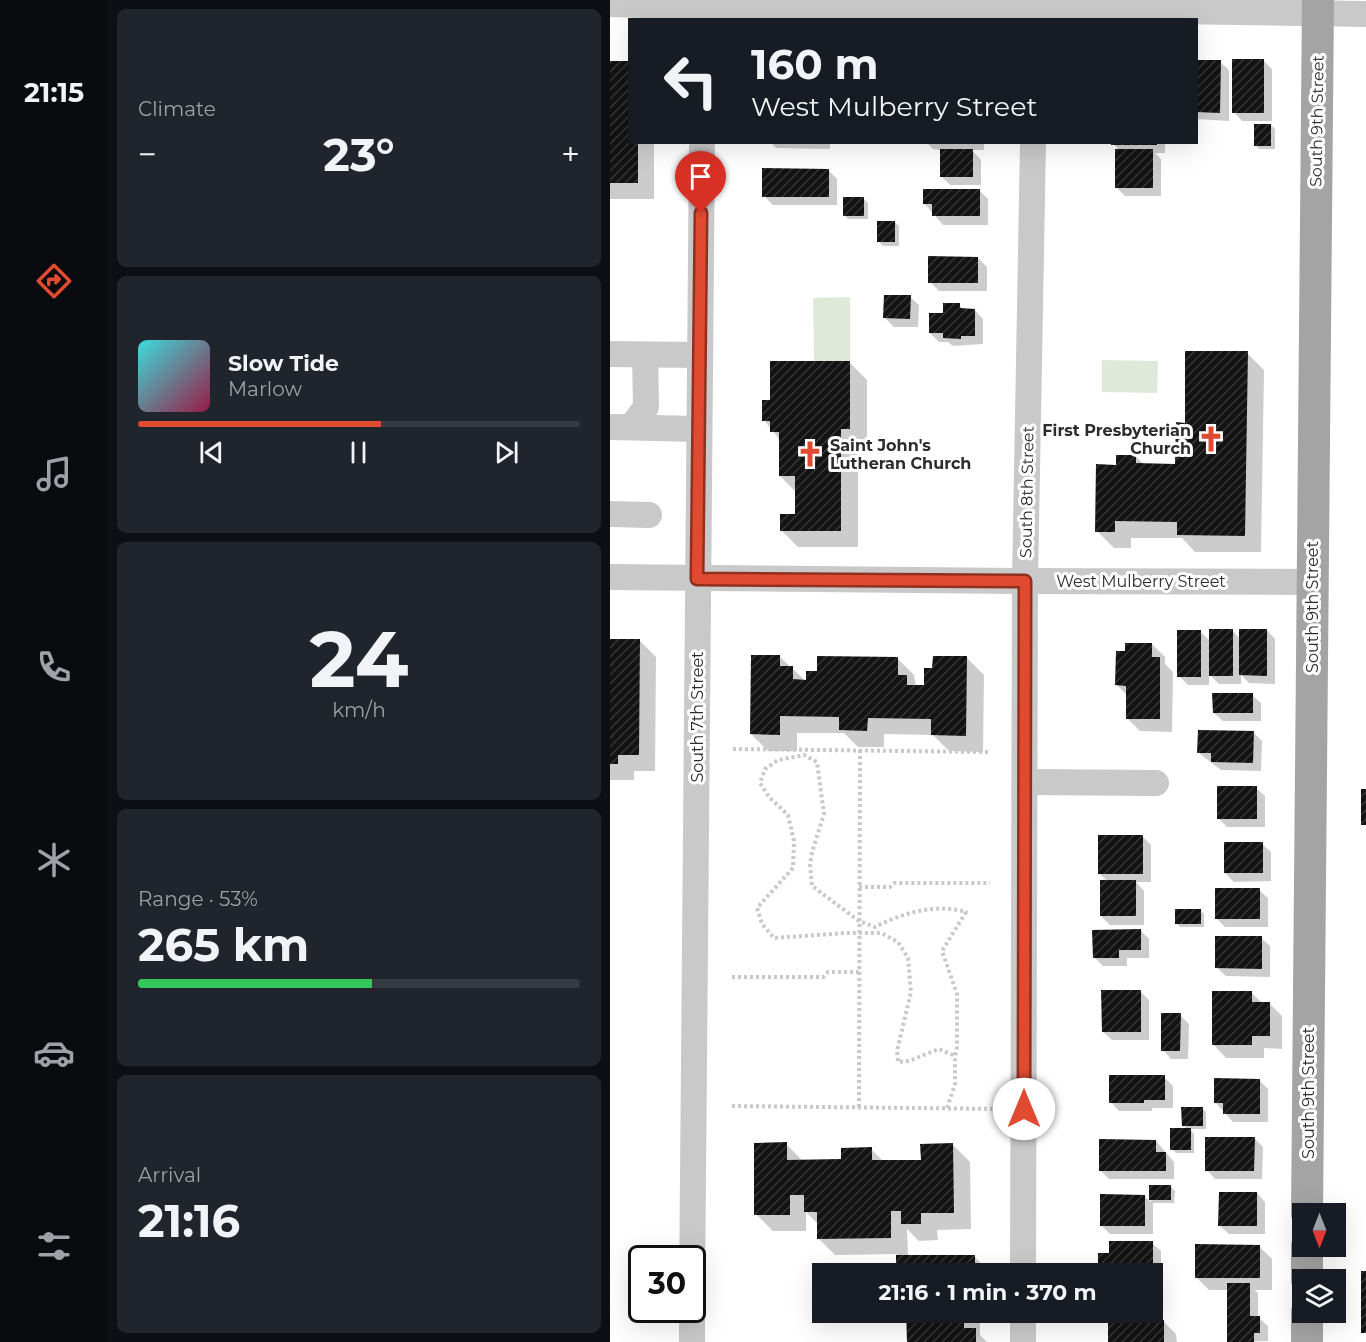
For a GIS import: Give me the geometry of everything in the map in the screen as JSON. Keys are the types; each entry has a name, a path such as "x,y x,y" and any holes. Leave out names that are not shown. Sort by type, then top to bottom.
{"main road":[{"name":"South 9th Street","path":"1307,1203 1318,7"},
{"path":"1306,1342 1307,1323"}],"street":[{"path":"610,4 704,9 1318,7 1366,14"},
{"name":"South 7th Street","path":"692,1245 702,144"},
{"name":"South 8th Street","path":"1023,1263 1025,581 1033,144"},
{"path":"610,354 699,355"},
{"path":"629,420 645,355"},
{"path":"610,364 627,365 641,381 629,420"},
{"path":"629,420 698,429"},
{"path":"610,514 649,515"},
{"name":"West Mulberry Street","path":"610,577 1312,582"},
{"path":"1025,782 1156,783"},
{"path":"692,1323 692,1342"},
{"path":"1023,1323 1023,1342"}],"path":[{"path":"733,749 991,752"},
{"path":"859,1107 860,750"},
{"path":"948,1108 955,1084 957,994 942,951 966,912 950,907 898,915 875,927 859,921 812,886 810,865 812,852 824,814 817,762 804,755 778,760 765,769 760,783 769,797 788,815 794,841 793,868 757,908 762,924 774,938 881,933 898,942 908,958 911,992 897,1051 898,1062 909,1061 939,1050 955,1056"},
{"path":"859,887 890,887 894,883 990,883"},
{"path":"732,977 823,977 828,972 859,972"},
{"path":"732,1106 1024,1109"}],"green space":[{"path":"850,297 850,361 814,361 813,298"},
{"path":"1102,360 1158,361 1157,393 1102,392"}],"building":[{"path":"1232,59 1264,59 1264,113 1232,113"},
{"path":"1198,60 1221,60 1220,113 1198,112"},
{"path":"610,61 628,61 628,144 638,144 638,183 610,183"},
{"path":"1254,124 1271,124 1271,146 1254,146"},
{"path":"1111,144 1157,144 1157,145"},
{"path":"940,149 973,149 973,177 940,177"},
{"path":"1115,149 1153,149 1153,188 1115,188"},
{"path":"762,168 829,169 829,197 762,197"},
{"path":"923,189 980,189 980,216 932,216 932,204 923,204"},
{"path":"843,197 864,197 864,216 843,216"},
{"path":"877,221 895,221 895,242 877,242"},
{"path":"928,256 978,257 978,283 928,283"},
{"path":"884,295 911,295 910,319 883,318"},
{"path":"943,303 960,303 960,308 975,309 975,336 961,336 961,339 943,338 943,333 929,333 929,313 943,313"},
{"name":"First Presbyterian Church","path":"1185,351 1248,351 1245,536 1177,535 1177,522 1115,521 1115,532 1095,532 1096,464 1116,465 1116,455 1136,455 1136,463 1175,464 1176,422 1185,423"},
{"name":"Saint John's Lutheran Church","path":"770,361 850,361 850,429 841,429 841,531 780,531 780,514 795,514 795,476 779,476 779,432 770,432 770,421 762,421 762,400 770,400"},
{"path":"1209,629 1233,629 1233,676 1209,676"},
{"path":"1239,629 1267,629 1267,676 1239,675"},
{"path":"1177,630 1201,630 1201,677 1177,677"},
{"path":"610,639 640,639 639,755 618,755 618,764 610,764"},
{"path":"1125,643 1152,643 1152,657 1160,657 1160,719 1126,719 1126,686 1115,685 1116,651 1125,651"},
{"path":"751,655 780,655 780,666 793,666 793,679 806,680 806,671 817,671 817,656 898,657 898,675 907,675 907,685 924,685 924,668 932,668 933,656 967,656 966,736 931,735 931,719 868,718 867,731 839,730 839,717 780,716 780,735 750,734"},
{"path":"1212,693 1253,693 1253,713 1213,713"},
{"path":"1198,730 1254,731 1253,763 1211,762 1211,753 1197,753"},
{"path":"1217,786 1257,786 1257,819 1217,819"},
{"path":"1361,789 1366,789 1366,825 1361,825"},
{"path":"1098,835 1143,835 1143,874 1098,874"},
{"path":"1224,842 1263,842 1263,873 1224,873"},
{"path":"1100,880 1136,880 1136,916 1100,916"},
{"path":"1215,888 1260,888 1260,919 1215,919"},
{"path":"1175,909 1201,909 1201,924 1175,924"},
{"path":"1141,929 1141,950 1119,950 1119,958 1093,958 1092,930"},
{"path":"1215,936 1262,936 1262,969 1215,968"},
{"path":"1101,990 1141,990 1141,1032 1102,1032"},
{"path":"1212,991 1252,991 1252,1002 1270,1002 1270,1036 1252,1036 1252,1045 1212,1045"},
{"path":"1161,1013 1181,1013 1180,1051 1161,1051"},
{"path":"1109,1075 1165,1075 1165,1100 1144,1100 1144,1103 1109,1103"},
{"path":"1214,1078 1260,1079 1260,1114 1223,1114 1223,1103 1214,1103"},
{"path":"1181,1107 1203,1107 1203,1126 1182,1126"},
{"path":"1170,1128 1191,1128 1191,1150 1170,1150"},
{"path":"1205,1137 1255,1137 1254,1171 1205,1171"},
{"path":"1099,1139 1156,1140 1156,1152 1166,1152 1166,1171 1099,1171"},
{"path":"787,1142 787,1160 841,1159 841,1148 872,1147 872,1160 921,1160 920,1144 953,1143 954,1213 921,1213 921,1224 901,1224 901,1211 891,1211 891,1238 817,1239 817,1212 804,1212 804,1195 790,1195 790,1215 754,1215 754,1143"},
{"path":"1149,1185 1171,1185 1171,1200 1149,1200"},
{"path":"1219,1192 1257,1192 1257,1226 1218,1226"},
{"path":"1100,1194 1145,1195 1145,1226 1100,1226"},
{"path":"1109,1241 1153,1241 1153,1263 1098,1263 1098,1253 1109,1253"},
{"path":"1195,1244 1260,1245 1260,1278 1195,1278"},
{"path":"896,1255 975,1255 975,1263 896,1263"},
{"path":"1361,1271 1366,1271 1366,1333 1361,1333"},
{"path":"1227,1283 1250,1283 1250,1316 1260,1316 1260,1333 1254,1333 1254,1342 1227,1342"},
{"path":"1164,1320 1164,1342 1108,1342 1108,1323 1163,1323"},
{"path":"906,1323 964,1323 964,1328 976,1328 976,1342 907,1342"}],"place":[{"name":"First Presbyterian Church","path":"1211,439"},
{"name":"Saint John's Lutheran Church","path":"810,454"}],"route":[{"path":"701,213 697,579 1025,581 1024,1109"}]}
